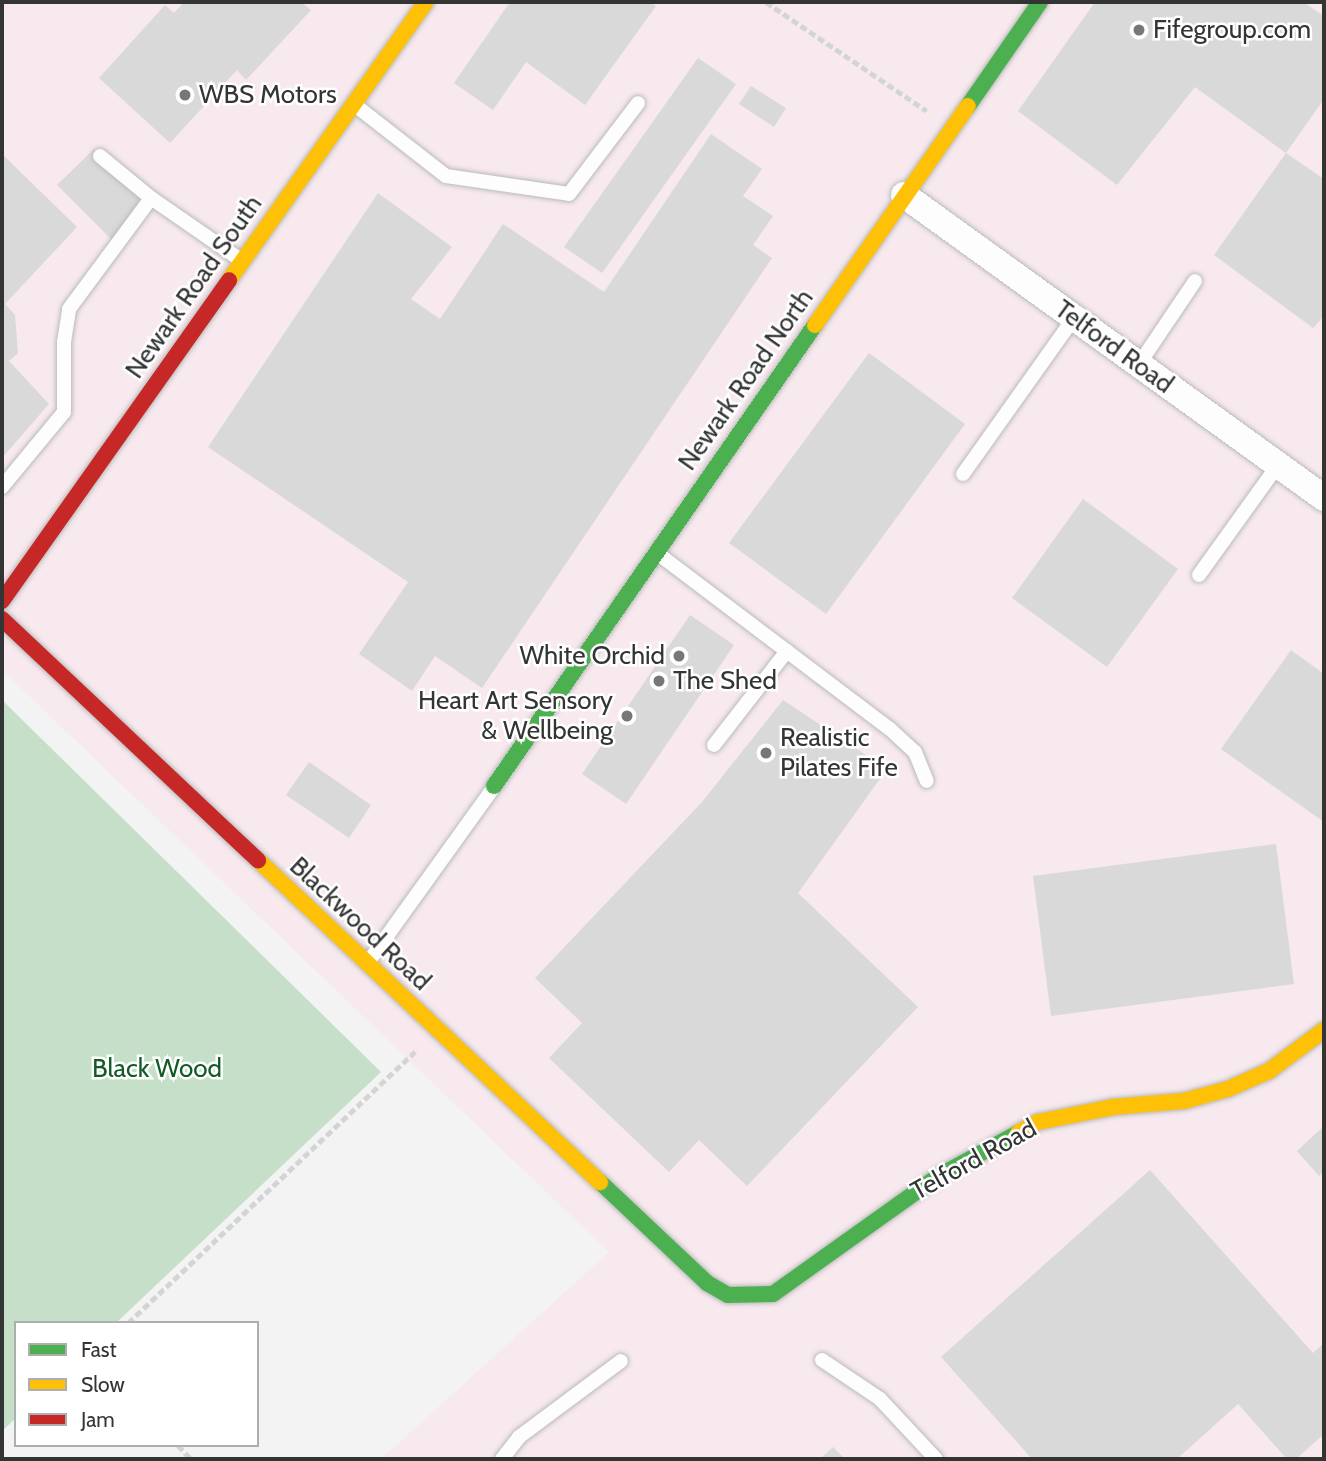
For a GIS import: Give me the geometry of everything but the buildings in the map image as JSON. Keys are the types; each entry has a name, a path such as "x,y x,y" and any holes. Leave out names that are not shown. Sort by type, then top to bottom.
{"street":[{"name":"Newark Road South","path":"2,601 426,2"},
{"name":"Newark Road North","path":"494,786 1040,2"},
{"name":"Telford Road","path":"904,195 1324,498"},
{"name":"Blackwood Road","path":"2,619 437,1031 688,1263"},
{"name":"Telford Road","path":"688,1263 728,1295 773,1294 937,1177 1038,1122 1113,1107 1184,1101 1228,1088 1269,1071 1324,1030"}],"lane":[{"path":"354,104 446,176 569,194 638,103"},
{"path":"100,156 151,198 242,261"},
{"path":"2,487 64,412 64,342 69,309 151,198"},
{"path":"1139,364 1195,281"},
{"path":"963,474 1074,318"},
{"path":"1199,575 1278,465"},
{"path":"656,552 915,752 927,781"},
{"path":"714,745 787,651"},
{"path":"367,964 494,786"},
{"path":"502,1459 519,1437 621,1360"},
{"path":"822,1360 880,1399 936,1459"}],"path":[{"path":"766,2 951,128"},
{"path":"130,1321 437,1031"}],"shaded area":[{"path":"2,2 1324,2 1324,1459 381,1459 609,1252 2,670"}],"green space":[{"name":"Black Wood","path":"2,700 381,1072 118,1321 14,1321 14,1420 2,1431"}],"traffic: fast":[{"path":"968,106 1040,2"},
{"path":"494,786 815,325"},
{"path":"600,1182 707,1283 728,1295 773,1294 937,1177 1018,1133"}],"traffic: slow":[{"path":"229,280 426,2"},
{"path":"815,325 968,106"},
{"path":"258,860 600,1182"},
{"path":"1018,1133 1038,1122 1113,1107 1184,1101 1228,1089 1269,1071 1324,1030"}],"traffic: jam":[{"path":"2,601 229,280"},
{"path":"2,619 258,860"}],"place":[{"name":"Fifegroup.com","path":"1139,30"},
{"name":"WBS Motors","path":"185,95"},
{"name":"White Orchid","path":"679,656"},
{"name":"The Shed","path":"659,681"},
{"name":"Heart Art Sensory & Wellbeing","path":"627,716"},
{"name":"Realistic Pilates Fife","path":"766,753"}]}
